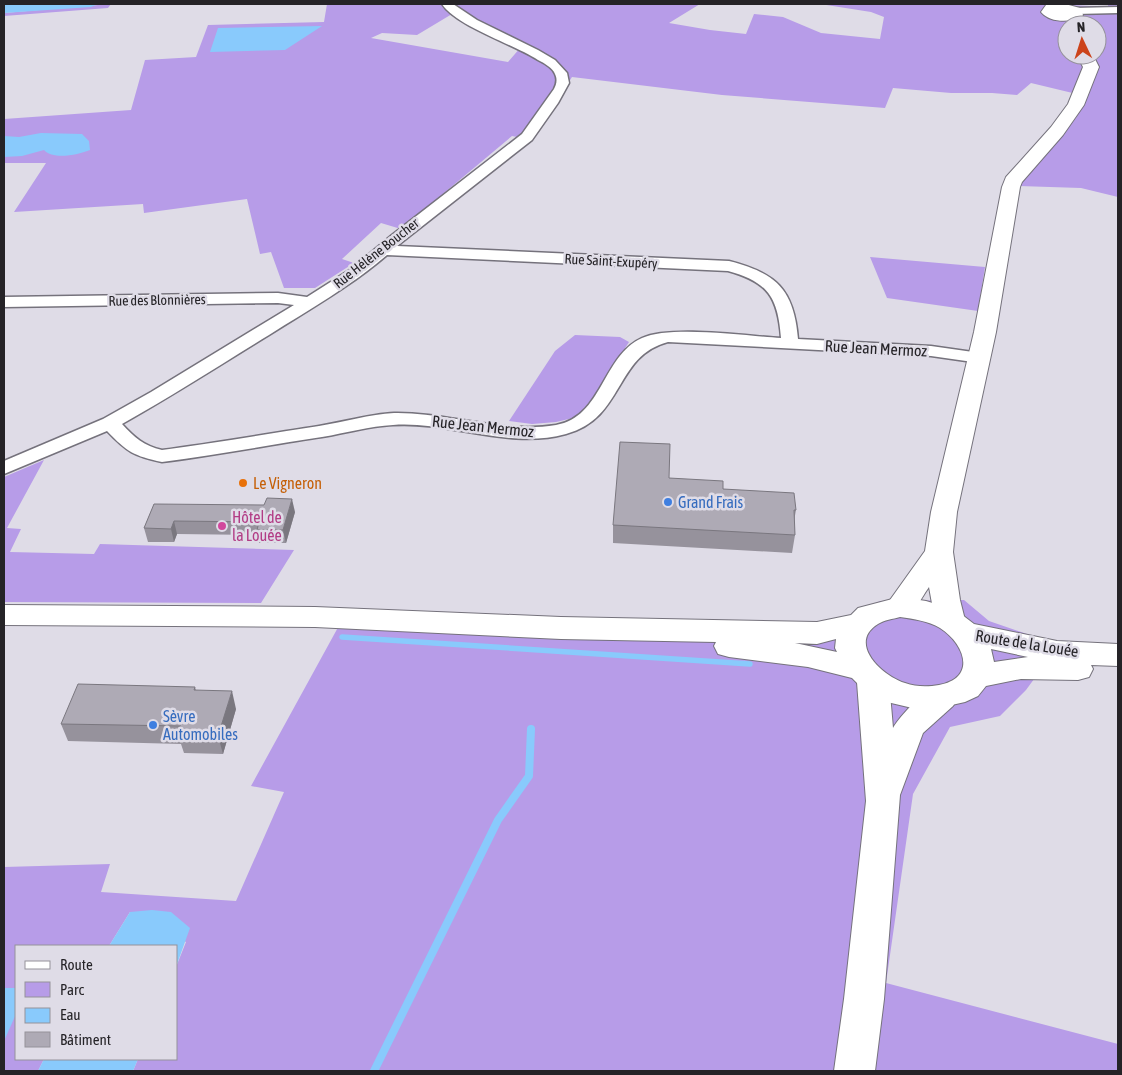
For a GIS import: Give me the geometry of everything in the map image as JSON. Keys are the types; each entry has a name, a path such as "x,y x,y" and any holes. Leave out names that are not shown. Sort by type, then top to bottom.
{"street":[{"name":"Rue Hélène Boucher","path":"4,468 110,423 158,396 310,302 357,272 397,238 526,137 542,117 563,82 563,74 559,67 464,18 447,4"},
{"path":"1035,4 1061,12 1118,10"},
{"path":"958,627 945,600 939,552 944,512 980,358 1010,187 1013,181 1057,131 1076,105 1091,67 1090,65"},
{"name":"Rue Saint-Exupéry","path":"384,250 729,266 763,277 776,287 785,307 790,342"},
{"name":"Rue des Blonnières","path":"4,302 278,298 310,302"},
{"name":"Rue Jean Mermoz","path":"110,423 128,442 142,452 162,456 393,419 416,418 530,433 556,431 577,425 594,414 629,359 647,343 668,337 931,350 980,358"},
{"path":"900,607 939,552"},
{"path":"561,628 808,656 866,676 888,690 906,697 924,699 942,698 956,694 968,686 976,677 979,666 974,644 958,627 934,613 900,607 883,609 868,615 857,624 851,634 852,658 866,676 883,801"},
{"path":"4,615 306,617 561,628 817,633 857,624"},
{"name":"Route de la Louée","path":"958,627 1057,652 1118,655"},
{"name":"Route de la Louée","path":"976,677 1021,668 1118,670"},
{"path":"854,1071 864,1000 883,801 900,747 910,725 942,698"}],"green space":[{"path":"111,4 108,8 4,16 4,13"},
{"path":"327,4 700,4 669,23 746,34 754,14 783,17 821,33 880,39 884,17 871,12 820,4 1052,4 1108,7 1108,4 1118,4 1118,197 1081,188 1019,186 1076,118 1085,96 1031,83 1017,95 951,93 893,88 885,108 722,95 572,77 532,140 512,136 401,229 381,223 342,259 354,263 315,288 284,288 271,252 260,254 247,199 144,213 143,204 14,212 46,163 4,163 4,119 131,110 145,60 196,57 208,25 324,22","holes":["452,14 521,47 508,62 371,38 382,33 417,35"]},
{"path":"870,257 985,267 978,311 887,298"},
{"path":"575,335 620,337 629,342 585,410 573,418 532,424 509,421 555,351"},
{"path":"44,460 7,528 21,529 10,552 94,554 100,544 294,550 261,603 4,602 4,477"},
{"path":"964,600 989,621 1059,645 1026,690 1000,716 950,727 913,794 886,983 1118,1044 1118,1071 133,1071 138,1060 178,1060 178,962 186,942 130,912 110,945 15,945 15,1060 44,1060 38,1071 4,1071 4,867 110,864 101,892 236,901 284,792 251,786 347,611 823,630 880,601"}],"water":[{"path":"98,4 91,7 4,13 4,5"},
{"path":"322,26 285,50 210,52 218,28"},
{"path":"41,133 82,134 89,141 90,150 79,154 59,156 44,150 22,156 4,157 4,136 19,137"},
{"path":"152,910 171,912 190,928 178,961 178,945 110,945 130,912"},
{"path":"4,988 15,988 15,1016 4,1041"},
{"path":"44,1060 138,1060 133,1071 38,1071"}],"building":[{"name":"Grand Frais","path":"620,442 670,444 669,478 723,481 723,489 794,493 796,510 794,510 795,535 613,525"},
{"path":"267,498 292,499 283,530 257,530 259,522 174,521 171,529 144,528 154,504 264,505"},
{"path":"78,684 195,687 194,690 232,691 218,736 178,736 181,726 61,724"}],"waterway":[{"path":"342,637 750,664"},
{"path":"374,1071 498,820 529,776 531,729"}],"place":[{"name":"Le Vigneron","path":"243,483"},
{"name":"Grand Frais","path":"668,502"},
{"name":"Hôtel de la Louée","path":"222,526"},
{"name":"Sèvre Automobiles","path":"153,725"}]}
